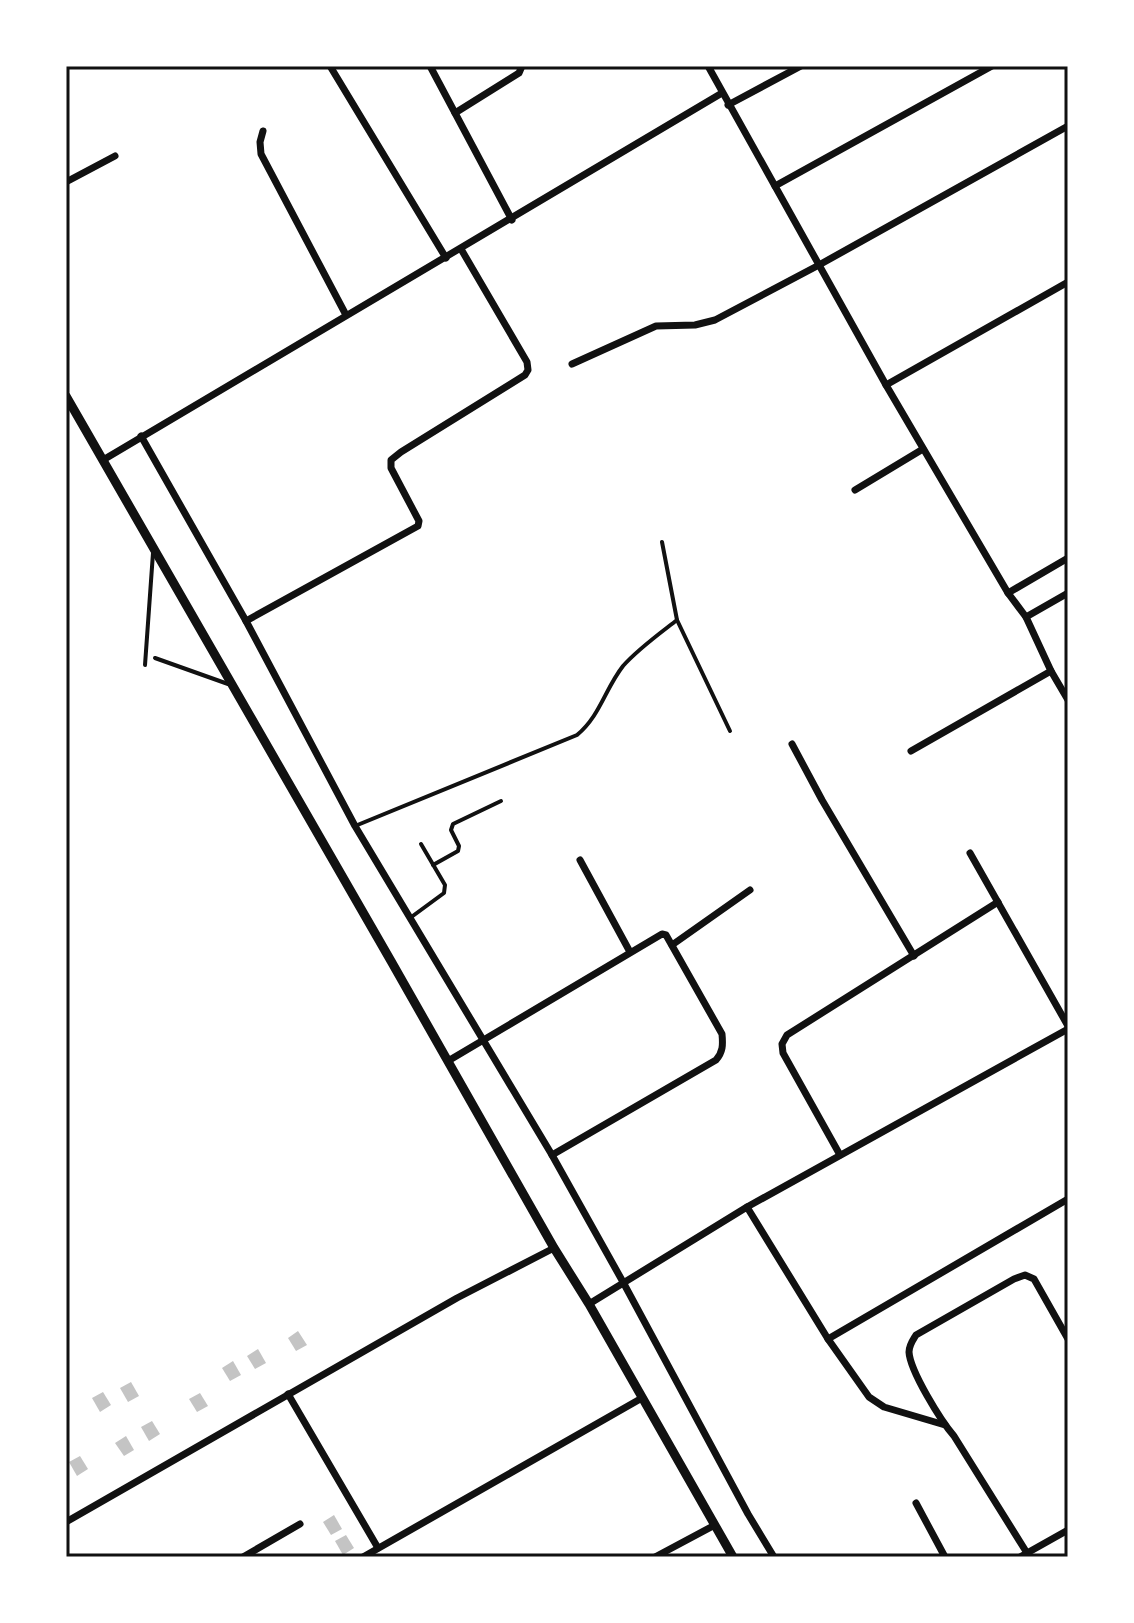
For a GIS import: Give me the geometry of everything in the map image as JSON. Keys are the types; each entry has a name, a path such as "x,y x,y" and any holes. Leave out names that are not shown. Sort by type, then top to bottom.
{"street":[{"path":"330,66 446,258"},
{"path":"430,66 512,220"},
{"path":"455,113 519,73 522,66"},
{"path":"708,66 886,385 1008,593 1026,617 1068,700"},
{"path":"728,105 801,66"},
{"path":"775,186 992,66"},
{"path":"103,460 722,93"},
{"path":"572,364 656,326 695,325 715,320 1068,126"},
{"path":"263,131 261,154 346,315"},
{"path":"66,182 115,156"},
{"path":"246,621 418,526 419,521 391,468 391,460 525,375 528,370 527,362 461,249"},
{"path":"886,385 1068,282"},
{"path":"66,396 733,1557"},
{"path":"141,436 246,621 355,826 552,1155 774,1557"},
{"path":"855,490 923,449"},
{"path":"1008,593 1068,558"},
{"path":"1026,617 1068,593"},
{"path":"911,751 1051,671"},
{"path":"792,744 914,956"},
{"path":"589,1304 747,1207 1068,1028 970,853"},
{"path":"580,860 630,952"},
{"path":"672,945 750,890"},
{"path":"840,1155 783,1053 782,1044 787,1035 998,902"},
{"path":"448,1061 630,952 662,934 666,935 722,1034 723,1049 720,1055 552,1155"},
{"path":"828,1339 1068,1199"},
{"path":"747,1207 828,1339 869,1397 884,1407 945,1425"},
{"path":"66,1522 457,1298 554,1248"},
{"path":"1068,1339 1034,1279 1025,1275 916,1335 909,1354 916,1374 945,1425 1024,1555 1068,1530"},
{"path":"288,1394 378,1548"},
{"path":"363,1557 642,1398"},
{"path":"916,1503 945,1557"},
{"path":"243,1557 300,1524"},
{"path":"655,1557 715,1525"}],"lane":[{"path":"662,542 677,620 730,731"},
{"path":"145,665 153,547"},
{"path":"355,826 577,735 590,724 626,663 677,620"},
{"path":"155,658 232,686"},
{"path":"433,865 458,851 459,846 451,830 453,824 501,801"},
{"path":"410,918 444,893 445,885 421,844"}],"building":[{"path":"298,1331 307,1345 296,1351 288,1338"},
{"path":"258,1349 266,1363 255,1369 247,1356"},
{"path":"233,1361 241,1375 230,1381 222,1368"},
{"path":"131,1382 139,1396 128,1402 120,1388"},
{"path":"103,1392 111,1405 100,1412 92,1398"},
{"path":"200,1393 208,1406 197,1412 189,1399"},
{"path":"152,1421 160,1434 149,1441 141,1427"},
{"path":"126,1436 134,1450 124,1456 115,1443"},
{"path":"80,1456 88,1469 77,1476 69,1462"},
{"path":"334,1515 342,1529 331,1535 323,1522"},
{"path":"346,1535 354,1548 343,1555 335,1541"}]}
